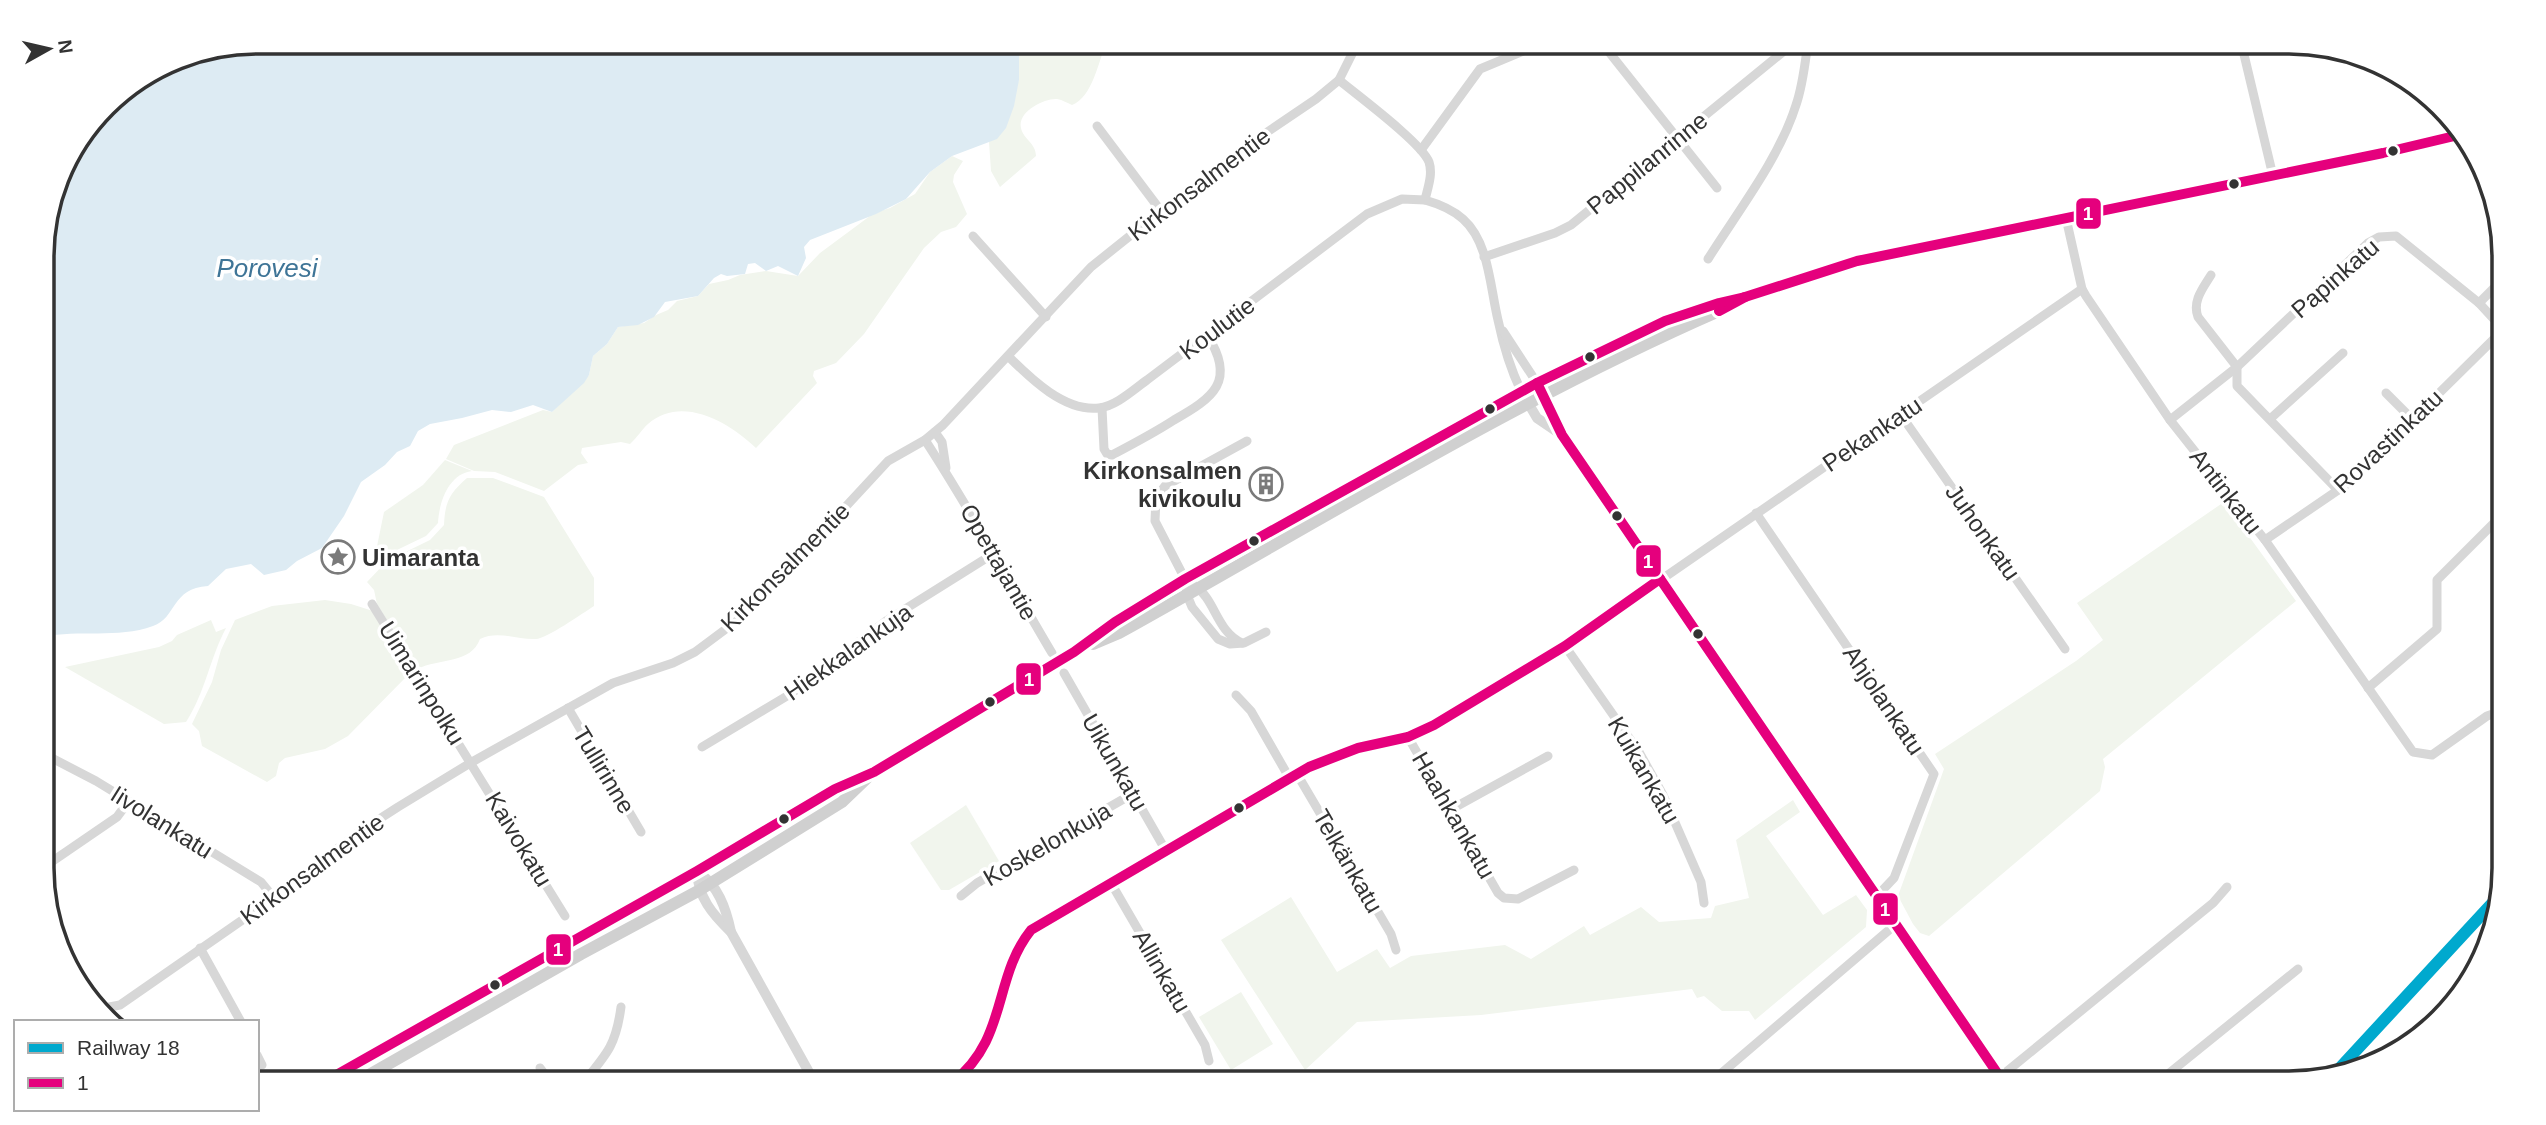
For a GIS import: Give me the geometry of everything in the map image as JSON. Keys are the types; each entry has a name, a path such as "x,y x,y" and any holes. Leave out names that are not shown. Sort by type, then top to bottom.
{"main road":[{"path":"1073,652 1119,632 1266,548 1612,359 1745,297 1794,279 1857,261 2452,136"},
{"path":"343,1071 697,871 835,789 874,772 1073,652 1115,622 1185,579 1521,391 1591,355 1680,316 1726,300 1745,297"},
{"path":"376,1071 712,883 842,802 874,772"}],"street":[{"name":"Kirkonsalmentie","path":"110,1007 120,1005 274,898 356,834 472,762 625,677 684,658 710,642 762,597 888,461 935,432 1009,357 1091,267 1257,139 1316,99 1339,80 1353,54"},
{"path":"1421,150 1479,69 1516,54"},
{"path":"1610,54 1717,188"},
{"name":"Pappilanrinne","path":"1484,257 1571,225 1780,54"},
{"path":"1708,259 1778,148 1789,125 1797,103 1806,54"},
{"path":"2244,54 2273,176"},
{"path":"1339,80 1421,150 1430,165 1430,184 1425,200 1448,208 1464,219 1476,235 1484,257 1511,369 1528,404 1545,425 1562,435"},
{"path":"1097,126 1161,211"},
{"name":"Koulutie","path":"1101,408 1125,396 1367,214 1402,199 1425,200"},
{"name":"Antinkatu","path":"2066,218 2082,289 2170,420 2265,540 2413,752 2432,755 2492,714"},
{"path":"974,236 1046,317"},
{"name":"Papinkatu","path":"2170,420 2237,367 2368,243 2379,237 2396,236 2480,303 2492,317"},
{"path":"2211,275 2198,297 2195,310 2237,367 2236,386 2337,490"},
{"name":"Pekankatu","path":"969,1071 988,1042 1014,956 1031,930 1294,776 1358,748 1408,737 1434,725 1565,646 2082,289"},
{"path":"2480,303 2492,290"},
{"path":"1498,323 1544,395 1562,435 1995,1070"},
{"path":"1009,357 1050,392 1069,403 1083,408 1101,408 1104,449 1107,454 1112,455 1203,403 1216,389 1220,371 1218,355 1207,335"},
{"name":"Rovastinkatu","path":"2265,540 2347,484 2492,339"},
{"path":"2270,419 2343,353"},
{"path":"2386,393 2413,420"},
{"name":"Juhonkatu","path":"1901,415 2064,649"},
{"name":"Opettajantie","path":"935,432 942,442 946,470"},
{"name":"Opettajantie","path":"925,440 946,470 1052,653"},
{"path":"1247,441 1165,486 1156,498 1155,521 1209,630 1218,639 1230,644 1244,643 1266,632"},
{"name":"Ahjolankatu","path":"1756,513 1934,774 1894,878 1877,896"},
{"path":"2368,688 2437,629 2437,580 2492,525"},
{"name":"Hiekkalankuja","path":"702,747 792,693 886,621 993,554"},
{"path":"1192,591 1226,632 1233,639 1244,643"},
{"name":"Uimarinpolku","path":"372,604 472,762"},
{"name":"Kuikankatu","path":"1565,646 1639,752 1662,795 1701,882 1704,903"},
{"name":"Uikunkatu","path":"1064,673 1166,851"},
{"name":"Telkänkatu","path":"1236,695 1251,711 1294,776 1391,934 1396,950"},
{"name":"Tullirinne","path":"568,708 641,832"},
{"name":"Haahkankatu","path":"1408,737 1498,893 1504,898 1518,899 1574,870"},
{"path":"1450,810 1548,756"},
{"name":"Iivolankatu","path":"54,759 96,781 261,882 274,898"},
{"name":"Kaivokatu","path":"472,762 565,916"},
{"name":"Koskelonkuja","path":"961,896 977,883 1134,793"},
{"path":"54,860 117,817 128,802"},
{"path":"697,871 712,883 726,911 731,932 808,1071"},
{"path":"697,871 698,891 715,917 731,932"},
{"name":"Allinkatu","path":"1111,883 1205,1045 1209,1061"},
{"path":"2014,1070 2213,903 2227,887"},
{"path":"1725,1070 1896,924"},
{"path":"200,948 240,1020"},
{"path":"2173,1070 2298,969"},
{"path":"593,1071 613,1046 621,1007"},
{"path":"259,1059 262,1065"}],"shaded area":[{"path":"1103,54 1090,87 1079,101 1072,105 1057,99 1045,101 1033,107 1023,117 1022,132 1034,148 1036,156 1000,187 991,171 989,142 1019,80 1019,55"},
{"path":"952,156 963,161 954,175 953,182 967,214 956,227 941,232 924,248 864,334 836,363 814,371 813,376 817,383 756,448 733,429 705,415 676,412 661,415 648,424 630,444 621,442 582,448 581,453 588,463 578,465 544,491 495,472 474,471 446,459 454,445 543,410 552,412 589,375 593,356 607,344 618,327 644,323 668,310 677,301 698,296 709,284 740,275 766,271 798,276 820,253 874,213 890,208 915,194 930,172"},
{"path":"445,460 472,471 464,473 451,483 440,507 438,523 426,536 374,561 384,512 423,485"},
{"path":"467,478 493,478 544,497 594,578 594,606 541,638 487,636 480,639 470,653 462,657 417,669 377,604 374,590 367,582 387,561 430,540 444,525 450,498"},
{"path":"2224,502 2296,601 2103,759 2105,767 2100,791 1929,936 1920,933 1898,896 1944,769 1935,754 2076,661 2103,640 2077,603"},
{"path":"325,600 373,611 409,674 348,736 325,749 285,758 279,763 276,776 267,782 202,746 199,731 192,724 212,682 221,650 235,620 272,606"},
{"path":"211,620 216,632 226,628 193,711 186,722 164,724 65,667 159,647 172,641 177,635"},
{"path":"1793,800 1800,812 1766,836 1823,915 1856,895 1867,910 1866,927 1755,1020 1749,1011 1722,1011 1704,996 1697,998 1692,989 1481,1015 1357,1022 1305,1070 1221,940 1291,897 1337,972 1377,949 1390,968 1411,956 1505,945 1531,959 1584,926 1590,935 1641,907 1659,922 1711,918 1715,906 1749,898 1736,840"},
{"path":"966,805 999,861 949,890 941,890 910,843"},
{"path":"1241,992 1273,1044 1231,1070 1199,1017"}],"water":[{"name":"Porovesi","path":"258,54 1019,54 1019,80 1014,106 1006,128 997,139 952,156 930,172 906,199 810,240 804,247 806,258 798,276 778,266 766,271 755,263 748,264 745,274 721,274 698,296 665,302 654,317 638,325 618,327 607,344 593,356 589,375 584,383 552,412 533,405 511,412 492,410 430,424 418,431 410,446 397,452 385,465 361,482 344,516 322,548 286,570 264,575 251,564 226,569 208,586 187,592 161,622 139,630 54,635 56,231 61,205 81,156 114,114 156,81 205,61"}],"rail line":[{"name":"18","path":"2345,1062 2488,908"}],"transit line":[{"name":"1","path":"1719,311 1745,297 1857,261 2452,137"},
{"name":"1","path":"343,1071 697,871 835,789 874,772 1074,652 1115,622 1185,579 1537,383 1665,321 1745,297"},
{"name":"1","path":"1537,383 1562,435 1995,1070"},
{"name":"1","path":"965,1071 983,1047 992,1028 1010,968 1031,930 1309,767 1358,748 1408,737 1434,725 1565,646 1660,579"}],"place":[{"name":"Kirkonsalmen kivikoulu","path":"1266,484"},
{"name":"Uimaranta","path":"338,557"}]}
